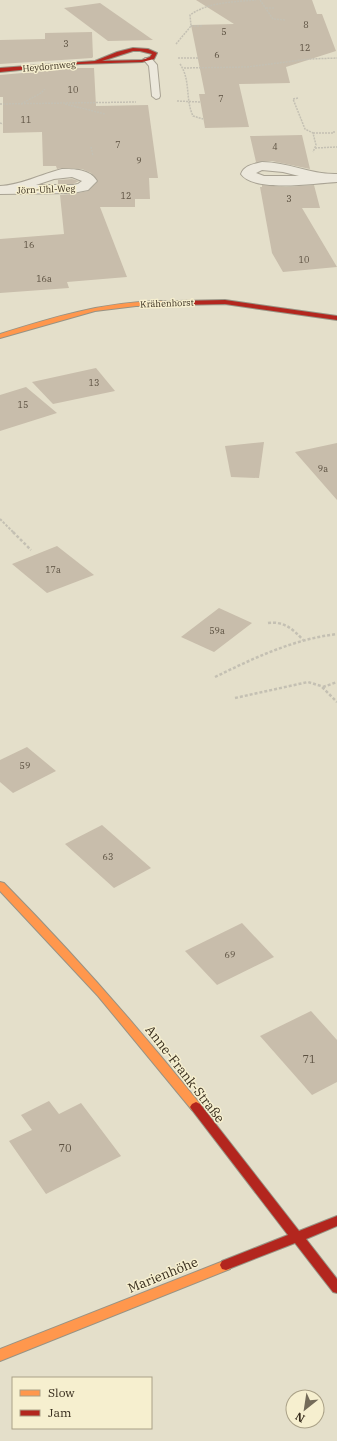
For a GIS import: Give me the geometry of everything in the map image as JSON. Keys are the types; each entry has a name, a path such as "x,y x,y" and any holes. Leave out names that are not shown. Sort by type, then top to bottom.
{"street":[{"name":"Heydornweg","path":"0,70 97,62 148,60"},
{"path":"320,178 337,178"},
{"name":"Krähenhorst","path":"0,336 36,324 96,309 147,303 188,301 225,302 337,318"},
{"name":"Anne-Frank-Straße","path":"0,885 29,913 121,1013 337,1288"},
{"name":"Marienhöhe","path":"0,1356 337,1220"}],"lane":[{"path":"148,60 153,65 156,96"}],"path":[{"path":"176,45 191,26 190,15 198,10 256,0"},
{"path":"260,0 272,19 285,20"},
{"path":"266,8 275,8"},
{"path":"191,26 203,26"},
{"path":"309,54 310,59"},
{"path":"178,58 198,58"},
{"path":"184,68 247,67 310,59 337,58"},
{"path":"180,64 184,68 189,110 193,116 203,119"},
{"path":"298,98 293,99 304,129 313,133 334,133 334,130"},
{"path":"174,101 200,102"},
{"path":"0,105 142,102"},
{"path":"64,103 105,114"},
{"path":"295,103 300,103"},
{"path":"313,133 316,145 312,151 320,178"},
{"path":"315,148 337,148"},
{"path":"0,519 31,550"},
{"path":"268,623 281,623 289,626 303,640"},
{"path":"215,677 239,665 303,640 326,634 337,634"},
{"path":"235,698 308,682 315,683 323,687 337,702"},
{"path":"323,687 337,682"}],"building":[{"path":"196,0 312,0 317,14 322,14 336,51 286,67 290,83 239,84 249,127 205,128 199,94 205,94 191,25 234,24"},
{"path":"100,3 153,40 108,41 64,8"},
{"path":"92,32 92,58 0,64 0,40 45,39 45,33"},
{"path":"94,68 96,106 148,105 158,178 149,178 150,199 135,199 135,207 100,207 127,277 67,282 69,288 0,293 0,239 64,234 60,195 88,191 98,181 91,173 82,169 57,169 56,166 43,166 42,132 3,133 3,97 0,97 0,75"},
{"path":"302,135 310,169 272,161 256,162 250,136"},
{"path":"72,179 79,181 73,184 58,184 58,180"},
{"path":"262,185 286,187 314,185 320,208 302,208 337,267 283,272 272,253 260,187 262,187"},
{"path":"96,368 115,391 53,404 32,382"},
{"path":"26,387 57,413 0,431 0,395"},
{"path":"264,442 259,478 231,477 225,446"},
{"path":"337,443 337,500 295,452"},
{"path":"57,546 94,575 47,593 12,564"},
{"path":"219,608 252,623 214,652 181,637"},
{"path":"27,747 56,771 13,793 0,782 0,760"},
{"path":"102,825 151,868 114,888 65,844"},
{"path":"242,923 274,957 217,985 185,951"},
{"path":"311,1011 337,1040 337,1082 312,1095 260,1036"},
{"path":"49,1101 59,1114 81,1103 121,1156 46,1194 9,1141 32,1130 21,1115"}],"traffic: slow":[{"path":"0,336 95,309 136,304 178,303"},
{"path":"0,885 52,938 101,993 196,1107"},
{"path":"0,1355 226,1265"}],"traffic: jam":[{"path":"0,70 79,63 142,61 152,58 155,53 148,50 133,49 97,61"},
{"path":"178,303 225,302 337,318"},
{"path":"196,1107 337,1288"},
{"path":"226,1265 337,1221"}]}
